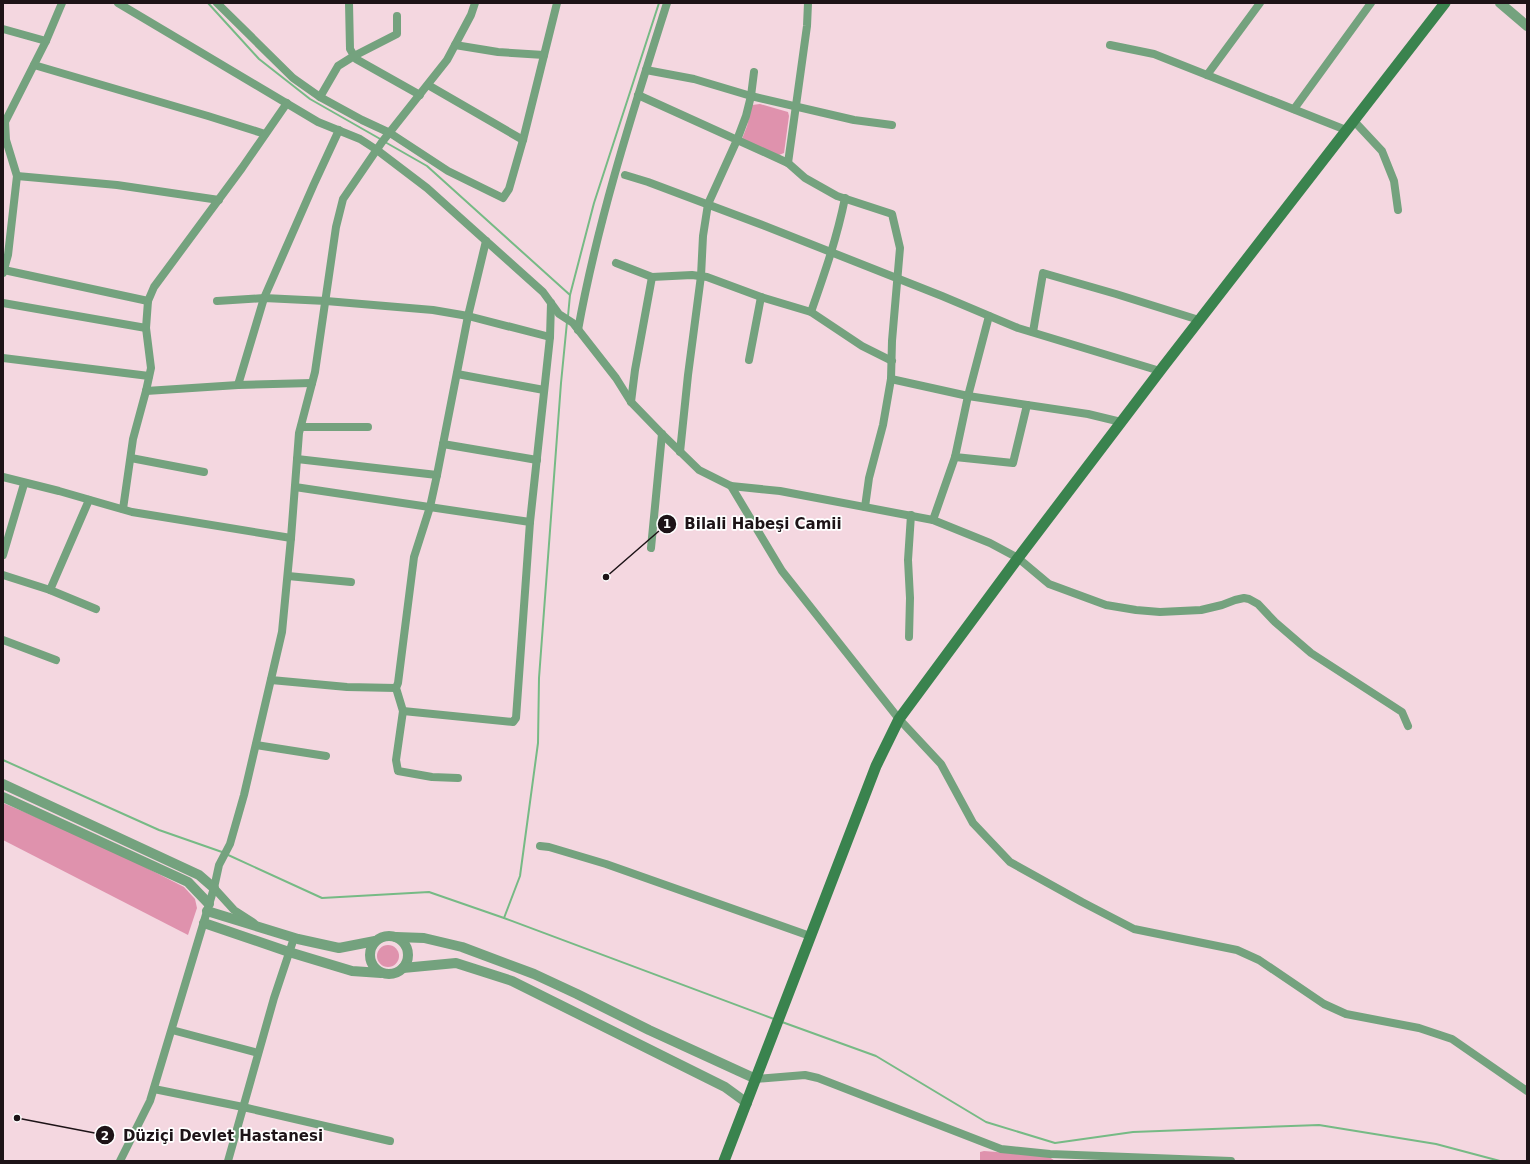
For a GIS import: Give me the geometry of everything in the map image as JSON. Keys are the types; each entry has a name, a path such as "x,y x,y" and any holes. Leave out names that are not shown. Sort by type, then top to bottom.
{"main road":[{"path":"724,1161 876,766 899,719 1121,422 1445,3"}],"street":[{"path":"62,3 34,65 6,113 6,140 17,176 8,255 4,271 148,301"},
{"path":"118,3 318,122 360,139 384,141 503,198 509,190 523,140 557,3"},
{"path":"217,3 293,78 320,97 362,120 384,141 427,188 543,292 559,314 576,326 616,378 632,402 699,470 731,486 780,491 933,520 990,543 1018,558 1049,584 1106,605 1160,612 1201,610 1235,600 1244,598 1249,599 1258,604 1275,622 1311,653 1402,712 1408,726"},
{"path":"349,3 350,49 356,59 420,96"},
{"path":"120,1161 150,1101 154,1089 214,888 219,865 230,844 256,745 282,632 301,427 315,372 336,227 343,199 384,141 447,60 471,15 474,3"},
{"path":"576,326 610,187 667,3"},
{"path":"788,163 807,26 808,3"},
{"path":"1207,75 1260,3"},
{"path":"1294,109 1371,3"},
{"path":"1500,3 1527,26"},
{"path":"320,97 338,66 397,34 397,16"},
{"path":"3,29 46,41"},
{"path":"454,45 498,52 544,55"},
{"path":"1110,45 1154,54 1244,91 1346,130"},
{"path":"34,65 265,134"},
{"path":"646,70 694,79 751,96 854,120 892,125"},
{"path":"680,452 701,276 703,236 708,204 737,140 746,116 751,96 754,72"},
{"path":"428,85 523,140"},
{"path":"638,95 788,163 805,178 837,196 892,214 900,248 892,341 892,379 883,425 869,478 865,507"},
{"path":"123,509 134,439 151,368 146,328 148,301 154,287 219,200 287,103"},
{"path":"1354,121 1382,151 1394,181 1398,210"},
{"path":"238,385 264,298 339,130"},
{"path":"625,175 648,182 765,226 1018,328 1160,371"},
{"path":"17,176 117,185 219,200"},
{"path":"811,312 832,253 845,198"},
{"path":"458,778 432,777 398,770 396,760 403,711 396,688 398,683 414,557 430,507 444,444 468,316 486,242"},
{"path":"616,263 652,277 692,275 707,277 761,297 811,312 862,346 892,361"},
{"path":"1033,332 1043,273 1199,320"},
{"path":"632,402 635,370 652,277"},
{"path":"749,360 761,297"},
{"path":"217,301 264,298 326,301 433,310 468,316 550,337"},
{"path":"3,303 146,328"},
{"path":"403,711 513,722 516,718 530,522 550,337 551,303"},
{"path":"933,520 955,457 968,396 989,316"},
{"path":"3,358 149,376"},
{"path":"457,374 544,390"},
{"path":"892,379 968,396 1088,414 1121,422"},
{"path":"146,391 238,385 312,383"},
{"path":"955,457 1013,463 1027,405"},
{"path":"301,427 368,427"},
{"path":"651,548 662,434"},
{"path":"444,444 537,460"},
{"path":"131,458 204,472"},
{"path":"297,459 437,475"},
{"path":"3,477 24,484 59,491 123,509 291,538"},
{"path":"3,554 24,484"},
{"path":"731,486 782,571 899,719 941,764 973,823 1010,862 1134,929 1237,950 1258,960 1324,1004 1346,1014 1419,1028 1452,1039 1527,1091"},
{"path":"295,487 530,522"},
{"path":"50,590 89,500"},
{"path":"909,637 910,598 908,560 911,515"},
{"path":"3,575 50,590 96,609"},
{"path":"288,576 351,582"},
{"path":"3,640 56,660"},
{"path":"271,680 347,687 396,688"},
{"path":"256,745 326,756"},
{"path":"3,784 199,875 214,888 234,910 260,927"},
{"path":"3,797 188,882 208,907 260,927 294,938 339,948 375,941 385,936 424,938 462,948 534,974 649,1030 756,1079 805,1075 818,1078 1001,1149 1050,1154 1231,1161"},
{"path":"540,846 606,864 810,936"},
{"path":"204,922 289,952 352,971 390,975 396,974 403,968 408,960 408,949 405,944 396,937"},
{"path":"228,1161 274,998 294,938"},
{"path":"375,941 370,950 370,961 372,966 380,973"},
{"path":"403,968 456,963 512,981 725,1087 747,1103"},
{"path":"172,1030 258,1053"},
{"path":"154,1089 243,1107 390,1141"}],"shaded area":[{"path":"760,104 788,112 789,116 784,153 779,155 742,139 752,105"},
{"path":"3,803 100,844 184,887 195,899 197,908 188,935 3,840"},
{"path":"388,945 396,948 399,956 396,964 388,967 380,964 377,956 380,948"},
{"path":"984,1151 1048,1156 1055,1161 980,1161 980,1152"}],"waterway":[{"path":"208,3 259,59 310,99 382,140"},
{"path":"568,316 570,295 594,203 659,3"},
{"path":"385,142 427,166 570,295"},
{"path":"504,918 520,876 538,743 539,678 567,322"},
{"path":"3,760 159,830 222,852"},
{"path":"226,854 322,898 429,892 504,918 774,1019"},
{"path":"782,1022 876,1056 986,1122 1055,1143 1133,1132 1319,1125 1436,1144 1500,1161"}],"place":[{"name":"Bilali Habeşi Camii","path":"606,577"},
{"name":"Düziçi Devlet Hastanesi","path":"17,1118"}]}
